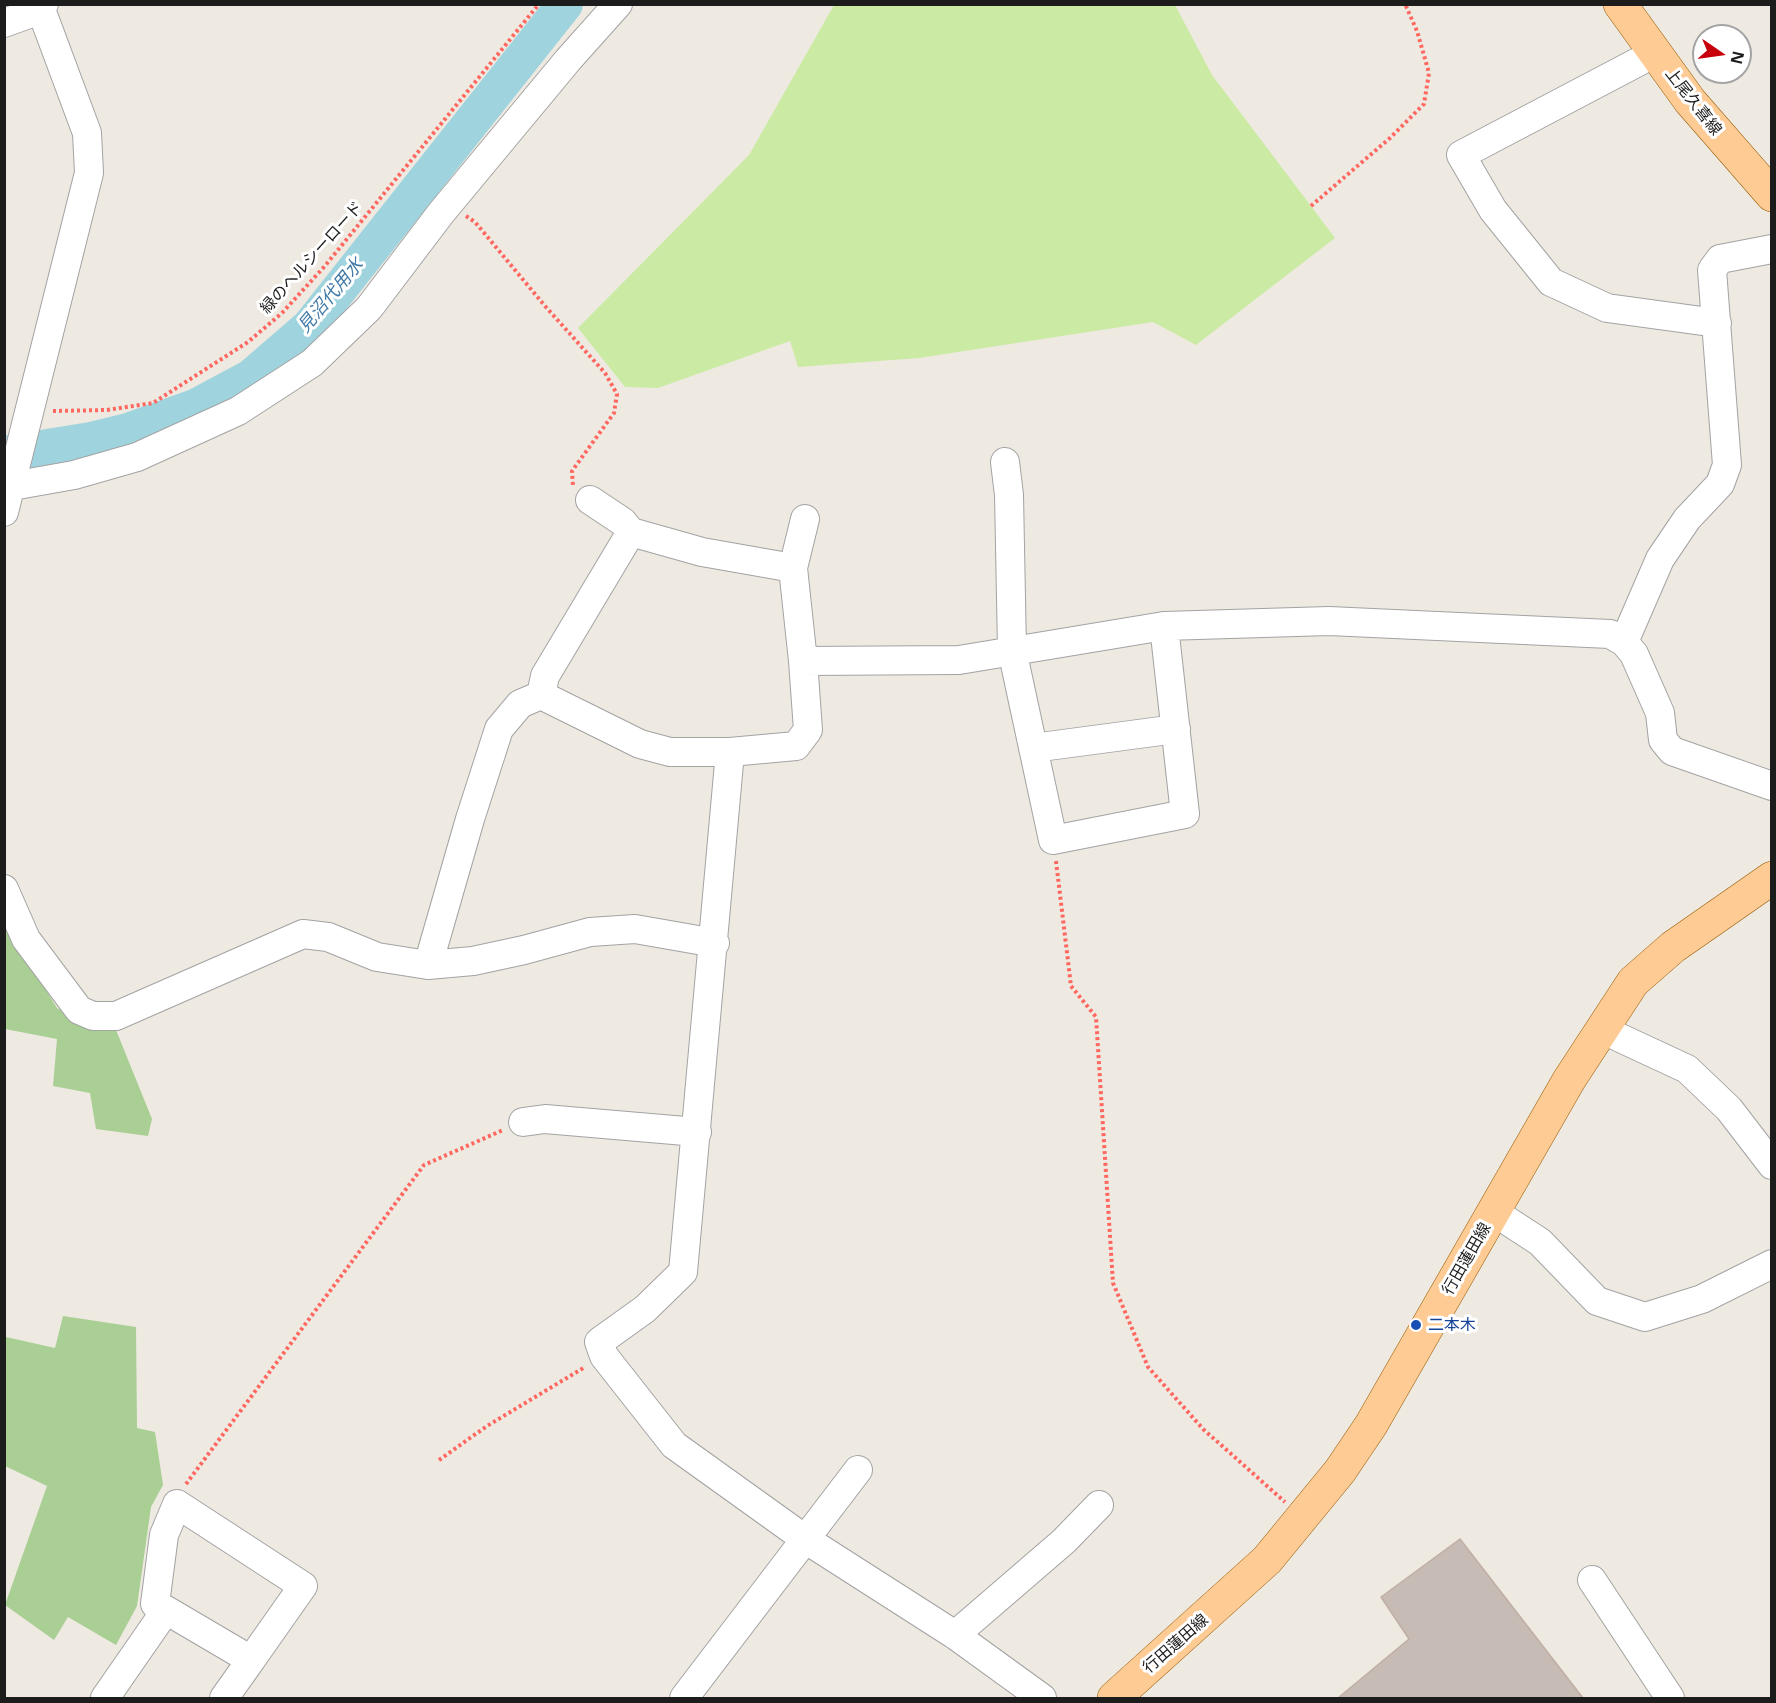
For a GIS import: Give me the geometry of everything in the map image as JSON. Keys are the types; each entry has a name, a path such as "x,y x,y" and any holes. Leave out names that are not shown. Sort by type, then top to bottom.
{"main road":[{"name":"上尾久喜線","path":"1620,4 1690,101 1772,195"},
{"name":"行田蓮田線","path":"1114,1698 1267,1560 1340,1471 1371,1425 1601,1029 1633,982 1673,947 1772,878"}],"street":[{"path":"4,23 41,6 87,134 89,173 21,417 10,492 137,457 238,411 312,363 369,308 448,204 568,60 618,4"},
{"path":"1655,53 1461,155 1493,210 1551,282 1607,308 1717,323"},
{"path":"1624,642 1660,559 1687,519 1720,484 1727,465 1712,270 1720,260 1772,249"},
{"path":"1005,462 1009,495 1011,650 1053,840 1185,814 1164,626"},
{"path":"590,500 623,522 631,532 712,554 793,568"},
{"path":"428,966 470,819 499,729 520,704 541,695 640,744 670,752 730,752 796,746 808,730 793,568 805,519"},
{"path":"541,695 545,676 631,532"},
{"path":"803,661 958,660 1164,626 1329,621 1610,634 1624,642 1634,654 1660,713 1663,740 1672,751 1772,786"},
{"path":"1033,748 1176,729"},
{"path":"730,752 715,943 683,1272 645,1309 599,1342 604,1356 674,1445 806,1539 955,1635 1042,1698"},
{"path":"4,888 27,939 79,1010 93,1016 116,1016 303,934 328,937 377,957 428,966 473,961 590,932 635,929 715,943"},
{"path":"1601,1029 1687,1069 1730,1109 1772,1165"},
{"path":"523,1122 544,1119 697,1132"},
{"path":"1494,1212 1540,1242 1597,1301 1645,1317 1702,1299 1772,1264"},
{"path":"684,1698 858,1470"},
{"path":"224,1698 251,1660 303,1586 177,1504 164,1535 155,1604 251,1660"},
{"path":"955,1635 1064,1541 1099,1505"},
{"path":"1592,1580 1670,1698"},
{"path":"105,1698 166,1610"}],"path":[{"name":"緑のヘルシーロード","path":"21,417 107,410 153,403 248,342 282,313 324,267 539,4"},
{"path":"1311,206 1390,138 1424,104 1429,73 1417,31 1405,4"},
{"path":"448,204 475,222 605,373 617,394 614,413 572,471 573,486 590,500"},
{"path":"1053,840 1071,986 1096,1017 1113,1283 1148,1367 1203,1429 1303,1518"},
{"path":"177,1504 186,1485 424,1165 523,1122"},
{"path":"439,1460 487,1426 604,1356"}],"green space":[{"path":"834,5 1175,5 1212,75 1335,238 1196,345 1153,322 919,358 798,367 790,341 658,388 625,387 578,328 749,155"},
{"path":"5,924 57,1008 89,1024 114,1025 152,1119 148,1136 96,1129 90,1093 53,1086 57,1039 5,1029"},
{"path":"63,1316 136,1327 137,1428 155,1432 163,1485 151,1507 137,1606 116,1645 68,1617 54,1640 5,1605 47,1486 5,1466 5,1340 6,1337 55,1348"}],"building":[{"path":"1460,1539 1583,1698 1338,1698 1409,1639 1381,1597"}],"waterway":[{"name":"見沼代用水","path":"4,454 91,440 128,431 195,407 251,377 310,326 565,4"}],"place":[{"name":"二本木","path":"1416,1325"}]}
